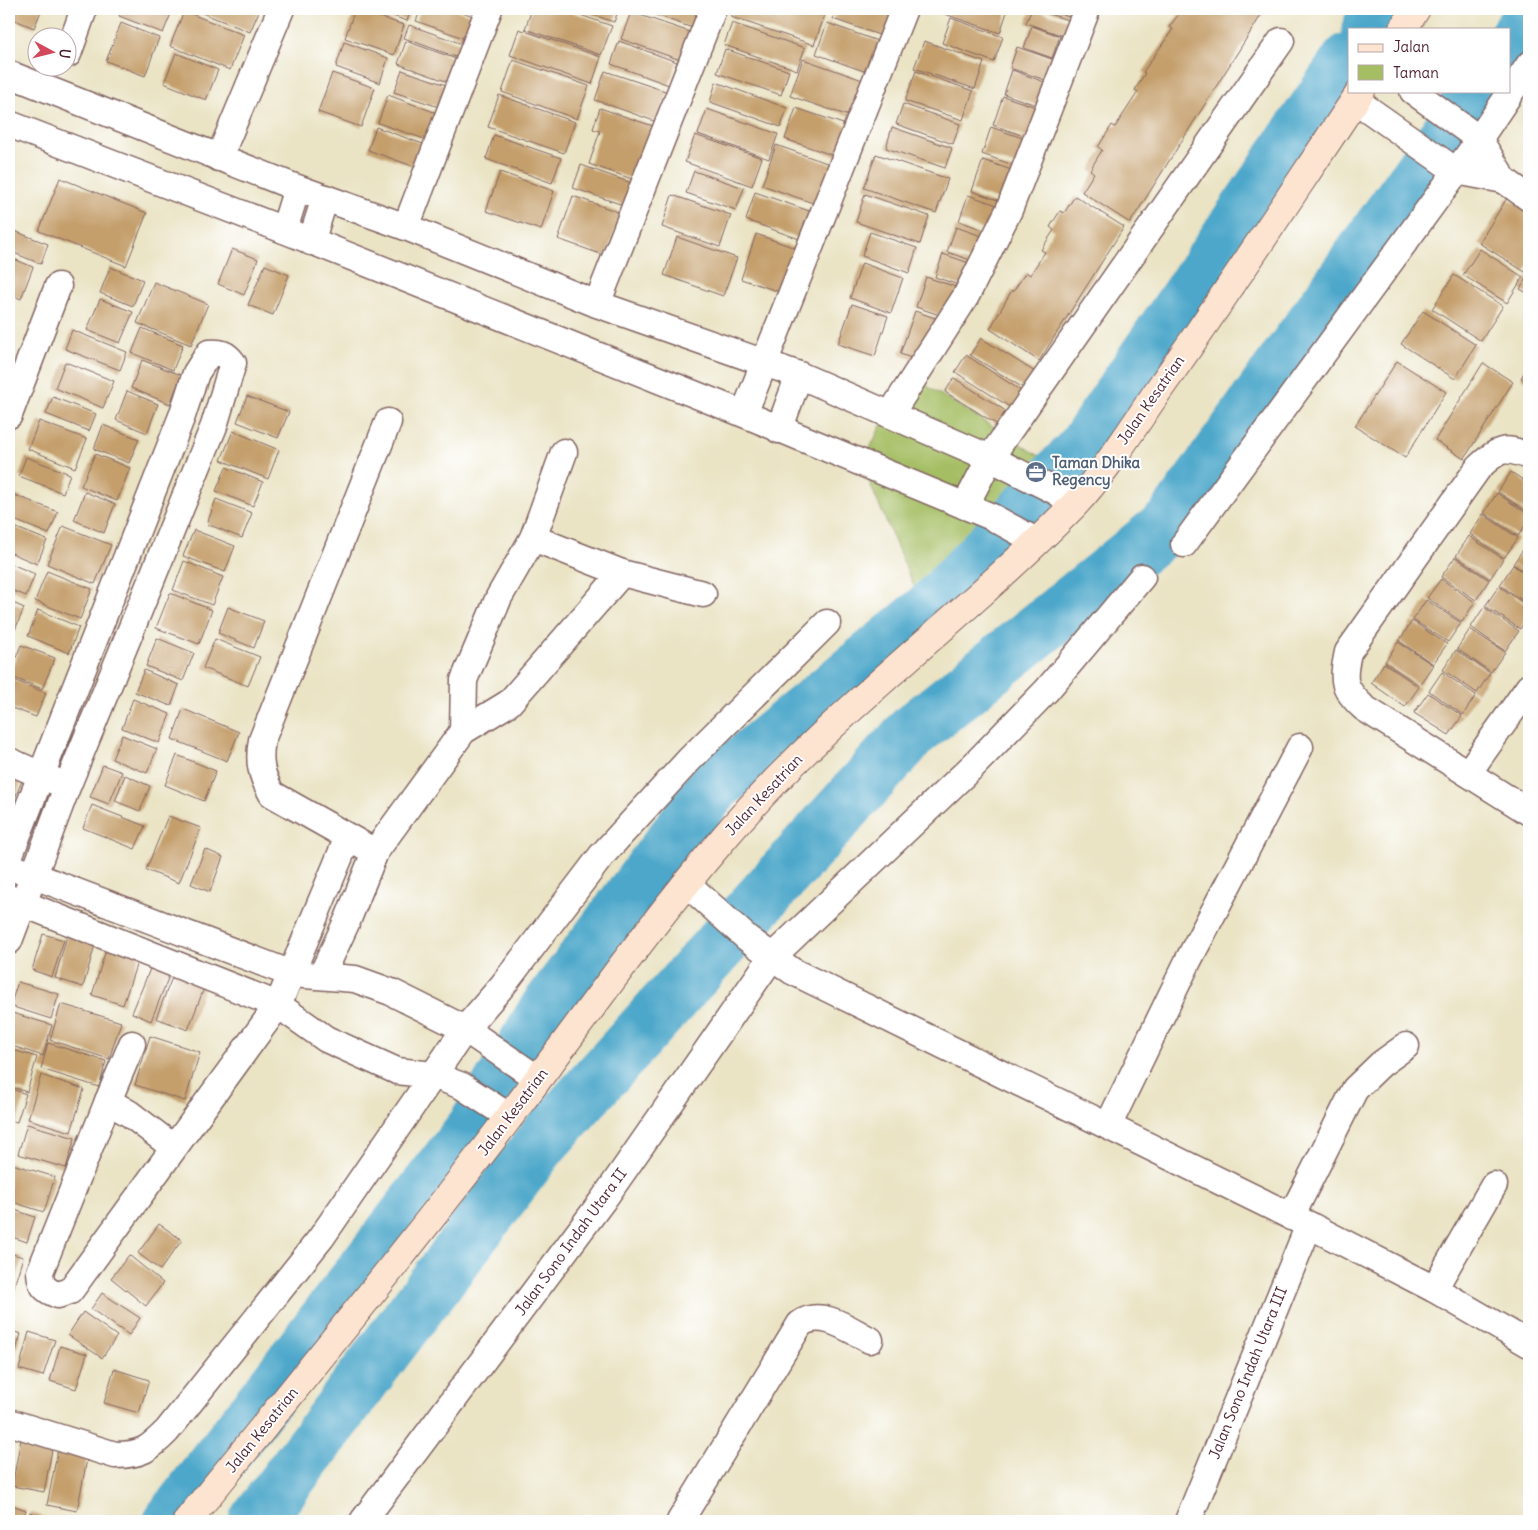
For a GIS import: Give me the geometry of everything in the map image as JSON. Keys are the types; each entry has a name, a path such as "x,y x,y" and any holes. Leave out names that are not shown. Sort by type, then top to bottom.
{"street":[{"path":"77,28 84,9"},
{"path":"219,158 281,9"},
{"path":"406,227 489,9"},
{"path":"597,304 713,9"},
{"path":"744,414 904,9"},
{"path":"890,415 966,296 1009,210 1087,9"},
{"path":"1404,28 1416,9"},
{"path":"965,506 990,458 1281,42"},
{"path":"1510,86 1529,65"},
{"path":"9,74 58,79 219,158 406,227 597,304 799,375 990,458 1066,498"},
{"path":"1414,92 1469,131 1504,180 1529,198"},
{"path":"1184,544 1469,131 1504,92"},
{"path":"1364,102 1446,164 1504,180"},
{"name":"Jalan Kesatrian","path":"187,1521 384,1280 533,1074 694,891 757,800 815,742 1030,538 1066,498 1089,487 1364,102"},
{"path":"9,124 284,230 744,414 992,517 1030,538"},
{"path":"284,230 297,188"},
{"path":"311,242 325,198"},
{"path":"9,415 58,286"},
{"path":"9,857 182,416 196,373 209,353 218,352 228,356 233,363 214,426 66,787 34,876 16,901 9,941"},
{"path":"779,430 799,375"},
{"path":"375,852 272,794 263,778 258,758 262,740 388,422"},
{"path":"1529,456 1510,449 1494,454 1479,467 1348,652 1344,673 1349,694 1364,708 1529,812"},
{"path":"463,731 464,680 499,597 533,538 564,452"},
{"path":"140,523 169,535"},
{"path":"533,538 622,573 703,594"},
{"path":"322,975 348,919 375,852 463,731 509,703 622,573"},
{"name":"Jalan Sono Indah Utara II","path":"363,1521 603,1200 772,957 974,765 1034,704 1142,577"},
{"path":"9,1422 116,1455 132,1455 149,1449 167,1431 321,1238 465,1029 503,985 602,856 689,760 828,623"},
{"path":"1468,773 1529,687"},
{"path":"1108,1126 1188,961 1300,747"},
{"path":"9,761 66,787"},
{"path":"132,1044 40,1272 41,1285 47,1292 58,1295 70,1291 278,1006 348,837"},
{"path":"9,866 292,974 355,979 414,1003 465,1029 492,1049 533,1074"},
{"path":"694,891 747,938 792,971 1300,1221 1434,1290 1529,1344"},
{"path":"16,901 278,1006 326,1039 397,1072 433,1075 462,1086 506,1113"},
{"name":"Jalan Sono Indah Utara III","path":"1188,1521 1300,1221 1356,1089 1381,1064 1406,1046"},
{"path":"108,1102 130,1114 173,1148"},
{"path":"1434,1290 1494,1185"},
{"path":"680,1521 800,1324 808,1318 818,1317 830,1320 870,1340"}],"green space":[{"path":"911,376 1086,485 933,631 862,465 887,413"}],"building":[{"path":"14,9 42,9 34,28 10,18"},
{"path":"122,9 173,9 163,33 119,16"},
{"path":"192,9 260,9 250,32"},
{"path":"355,9 404,25 394,55 345,38"},
{"path":"372,9 411,9 407,21"},
{"path":"421,9 453,9 479,18 472,41 416,21"},
{"path":"532,9 563,9 612,26 601,55 525,29"},
{"path":"576,9 619,9 614,22"},
{"path":"639,9 708,9 701,31"},
{"path":"734,9 827,9 814,45 731,17"},
{"path":"837,9 885,9 894,12 885,37 833,19"},
{"path":"930,9 1008,9 1000,33"},
{"path":"1032,9 1075,22 1069,38 1026,23"},
{"path":"1045,9 1078,9 1075,19"},
{"path":"1183,9 1265,9 1130,223 1082,192 1094,173 1090,170 1102,150 1098,147 1112,125 1115,127 1138,92 1135,90 1145,73 1143,72 1173,29 1169,27"},
{"path":"184,11 244,35 230,70 170,46"},
{"path":"631,12 696,34 686,62 621,39"},
{"path":"951,18 1003,37 994,62 942,43"},
{"path":"121,23 159,38 145,76 106,61"},
{"path":"732,23 805,48 797,70 724,45"},
{"path":"827,23 886,44 875,75 816,54"},
{"path":"409,25 471,47 467,61 404,38"},
{"path":"1032,26 1060,36 1052,58 1024,48"},
{"path":"519,29 601,57 592,84 510,55"},
{"path":"406,41 462,61 454,84 398,64"},
{"path":"619,41 677,62 669,85 611,64"},
{"path":"924,41 984,62 975,89 914,68"},
{"path":"344,42 388,58 380,83 336,67"},
{"path":"1017,47 1061,62 1054,83 1010,68"},
{"path":"725,49 789,71 781,95 717,73"},
{"path":"176,53 218,70 206,100 164,83"},
{"path":"803,59 871,83 858,119 790,96"},
{"path":"513,60 589,86 577,119 502,92"},
{"path":"402,70 455,88 448,110 394,92"},
{"path":"1012,70 1047,83 1039,106 1004,94"},
{"path":"605,71 668,92 657,122 595,100"},
{"path":"916,71 973,91 963,120 905,101"},
{"path":"332,73 375,88 361,127 318,112"},
{"path":"716,82 787,108 781,127 710,102"},
{"path":"388,95 442,115 433,142 378,123"},
{"path":"499,95 575,122 564,153 488,127"},
{"path":"1003,96 1039,108 1029,138 993,125"},
{"path":"903,104 960,124 953,144 896,124"},
{"path":"600,108 653,126 635,180 589,164 600,131 593,129"},
{"path":"796,108 849,126 838,157 785,139"},
{"path":"707,109 778,134 769,159 698,134"},
{"path":"376,127 423,144 415,167 368,150"},
{"path":"892,127 952,148 945,168 886,148"},
{"path":"991,127 1028,140 1019,167 982,154"},
{"path":"494,135 561,158 552,183 486,159"},
{"path":"695,135 762,158 752,186 685,162"},
{"path":"776,145 838,167 824,207 762,185"},
{"path":"876,154 948,179 936,213 864,188"},
{"path":"983,160 1017,172 1006,203 972,191"},
{"path":"581,165 634,184 626,206 573,188"},
{"path":"694,171 744,188 736,210 686,193"},
{"path":"500,172 554,191 541,230 486,211"},
{"path":"60,178 147,213 126,266 39,231"},
{"path":"755,192 815,213 805,241 746,220"},
{"path":"865,194 929,216 920,244 856,222"},
{"path":"672,195 731,215 720,247 662,227"},
{"path":"968,195 1000,206 990,232 959,221"},
{"path":"573,196 621,213 606,256 558,239"},
{"path":"1075,196 1124,227 1039,361 990,329 1012,290 1013,292 1026,272 1030,275 1045,252 1041,250 1054,230 1050,227 1060,211 1064,213"},
{"path":"1507,198 1529,211 1529,265 1525,272 1479,243"},
{"path":"956,227 987,238 979,263 947,252"},
{"path":"9,229 48,244 41,264 9,251"},
{"path":"870,232 917,248 909,273 862,256"},
{"path":"756,234 798,249 783,293 741,279"},
{"path":"677,237 737,258 723,296 664,275"},
{"path":"232,249 258,259 244,295 218,284"},
{"path":"1480,249 1523,277 1507,303 1463,275"},
{"path":"943,254 975,265 967,288 935,277"},
{"path":"9,257 33,267 21,299 9,294"},
{"path":"862,263 903,278 891,313 850,298"},
{"path":"265,265 289,275 273,315 248,305"},
{"path":"110,267 143,280 133,306 100,293"},
{"path":"1454,275 1503,306 1481,341 1432,309"},
{"path":"1529,275 1529,294 1520,289"},
{"path":"926,277 962,289 951,319 916,307"},
{"path":"154,282 208,304 191,345 137,323"},
{"path":"100,299 133,312 120,343 87,330"},
{"path":"852,304 888,316 875,356 838,344"},
{"path":"915,311 938,319 923,362 900,354"},
{"path":"1423,311 1476,345 1455,379 1401,344"},
{"path":"142,328 183,345 173,370 132,353"},
{"path":"72,330 127,352 120,370 65,349"},
{"path":"981,338 1035,372 1025,389 970,355"},
{"path":"966,355 1023,392 1013,409 955,372"},
{"path":"142,360 181,375 170,404 131,388"},
{"path":"1397,361 1446,392 1405,458 1355,426"},
{"path":"65,362 114,381 103,408 55,388"},
{"path":"1483,363 1513,382 1464,459 1435,440"},
{"path":"1529,364 1529,383 1521,378"},
{"path":"954,378 1009,413 1001,427 945,392"},
{"path":"127,391 158,404 147,433 116,420"},
{"path":"247,396 289,412 278,438 237,422"},
{"path":"53,397 96,414 89,431 46,414"},
{"path":"39,421 87,439 75,468 28,449"},
{"path":"103,425 139,439 129,463 94,449"},
{"path":"233,431 279,450 268,479 221,460"},
{"path":"95,454 130,468 117,501 81,486"},
{"path":"26,457 70,474 63,493 19,476"},
{"path":"226,467 263,482 253,506 216,491"},
{"path":"1511,472 1529,484 1529,513 1498,492"},
{"path":"85,492 115,504 104,533 74,520"},
{"path":"1497,493 1529,515 1529,520 1518,536 1484,513"},
{"path":"15,495 58,512 49,534 9,518 9,510"},
{"path":"216,499 252,513 242,538 207,524"},
{"path":"1483,514 1518,538 1504,558 1470,534"},
{"path":"9,525 47,540 37,564 9,552"},
{"path":"63,526 111,545 95,584 47,564"},
{"path":"194,530 235,546 225,572 183,556"},
{"path":"1469,536 1503,559 1490,579 1456,556"},
{"path":"1527,544 1529,546 1529,575 1513,564"},
{"path":"1455,557 1489,580 1476,600 1441,577"},
{"path":"184,561 223,577 212,605 173,590"},
{"path":"9,563 35,574 26,596 9,589"},
{"path":"1513,565 1529,576 1529,605 1500,585"},
{"path":"47,571 92,589 80,619 35,601"},
{"path":"1441,579 1475,602 1462,622 1427,598"},
{"path":"1499,586 1529,607 1529,615 1520,629 1485,606"},
{"path":"170,593 212,610 199,644 156,628"},
{"path":"1426,600 1461,623 1448,642 1413,620"},
{"path":"9,601 24,608 15,630 9,627"},
{"path":"228,607 264,621 254,648 218,633"},
{"path":"1484,607 1519,631 1505,651 1471,627"},
{"path":"38,610 79,627 69,653 28,636"},
{"path":"1412,621 1447,644 1433,664 1399,641"},
{"path":"1470,629 1505,652 1491,672 1457,649"},
{"path":"157,638 194,653 183,681 146,666"},
{"path":"215,639 260,657 248,686 203,668"},
{"path":"1398,642 1433,665 1419,685 1385,662"},
{"path":"21,645 55,658 42,689 9,676"},
{"path":"1456,650 1490,673 1477,693 1443,670"},
{"path":"1384,663 1419,687 1405,707 1371,683"},
{"path":"144,670 179,685 171,706 135,692"},
{"path":"1442,672 1476,695 1463,715 1429,691"},
{"path":"9,678 46,693 36,717 9,707"},
{"path":"1428,693 1462,716 1449,735 1414,713"},
{"path":"133,699 170,714 159,743 122,728"},
{"path":"183,709 239,732 227,761 172,739"},
{"path":"122,735 157,749 147,773 112,759"},
{"path":"177,755 216,771 204,801 165,785"},
{"path":"103,765 122,772 109,804 90,797"},
{"path":"9,767 25,773 9,813"},
{"path":"125,775 150,786 140,811 115,801"},
{"path":"92,805 145,826 135,849 83,828"},
{"path":"168,816 201,828 179,883 146,870"},
{"path":"205,849 223,857 210,892 191,884"},
{"path":"43,934 64,940 52,977 32,970"},
{"path":"67,936 95,945 83,987 55,978"},
{"path":"108,943 140,953 123,1005 92,995"},
{"path":"154,959 173,966 151,1021 132,1013"},
{"path":"177,965 208,978 188,1030 156,1018"},
{"path":"18,982 59,994 51,1019 10,1006"},
{"path":"61,1004 121,1022 109,1059 50,1040"},
{"path":"9,1012 52,1025 43,1056 9,1045"},
{"path":"150,1036 200,1052 185,1101 135,1085"},
{"path":"48,1043 106,1061 99,1087 41,1069"},
{"path":"9,1049 37,1057 27,1092 9,1086"},
{"path":"41,1075 84,1089 71,1132 28,1119"},
{"path":"9,1088 26,1094 17,1122 9,1120"},
{"path":"27,1124 75,1138 66,1168 18,1154"},
{"path":"9,1163 55,1177 44,1212 9,1201"},
{"path":"9,1208 35,1217 27,1242 9,1236"},
{"path":"159,1224 182,1240 160,1270 138,1253"},
{"path":"9,1253 23,1257 9,1303"},
{"path":"129,1255 163,1283 146,1306 111,1278"},
{"path":"102,1293 140,1318 129,1335 91,1309"},
{"path":"83,1312 117,1336 102,1358 68,1335"},
{"path":"9,1330 21,1334 11,1366 9,1365"},
{"path":"29,1332 55,1340 43,1376 19,1369"},
{"path":"60,1346 87,1354 76,1389 50,1381"},
{"path":"114,1369 149,1380 139,1413 104,1403"},
{"path":"9,1439 13,1440 10,1457 9,1457"},
{"path":"21,1439 53,1445 44,1492 12,1486"},
{"path":"58,1449 88,1454 77,1511 47,1505"},
{"path":"9,1504 26,1510 22,1521 9,1521"},
{"path":"30,1512 56,1521 27,1521"}],"waterway":[{"path":"1370,28 1382,9"},
{"path":"1510,46 1529,19"},
{"path":"171,1521 475,1126 546,1010 713,787 933,607 1084,448 1348,61"},
{"path":"256,1521 542,1142 914,730 1171,523 1477,92"}],"place":[{"name":"Taman Dhika Regency","path":"1036,472"}]}
